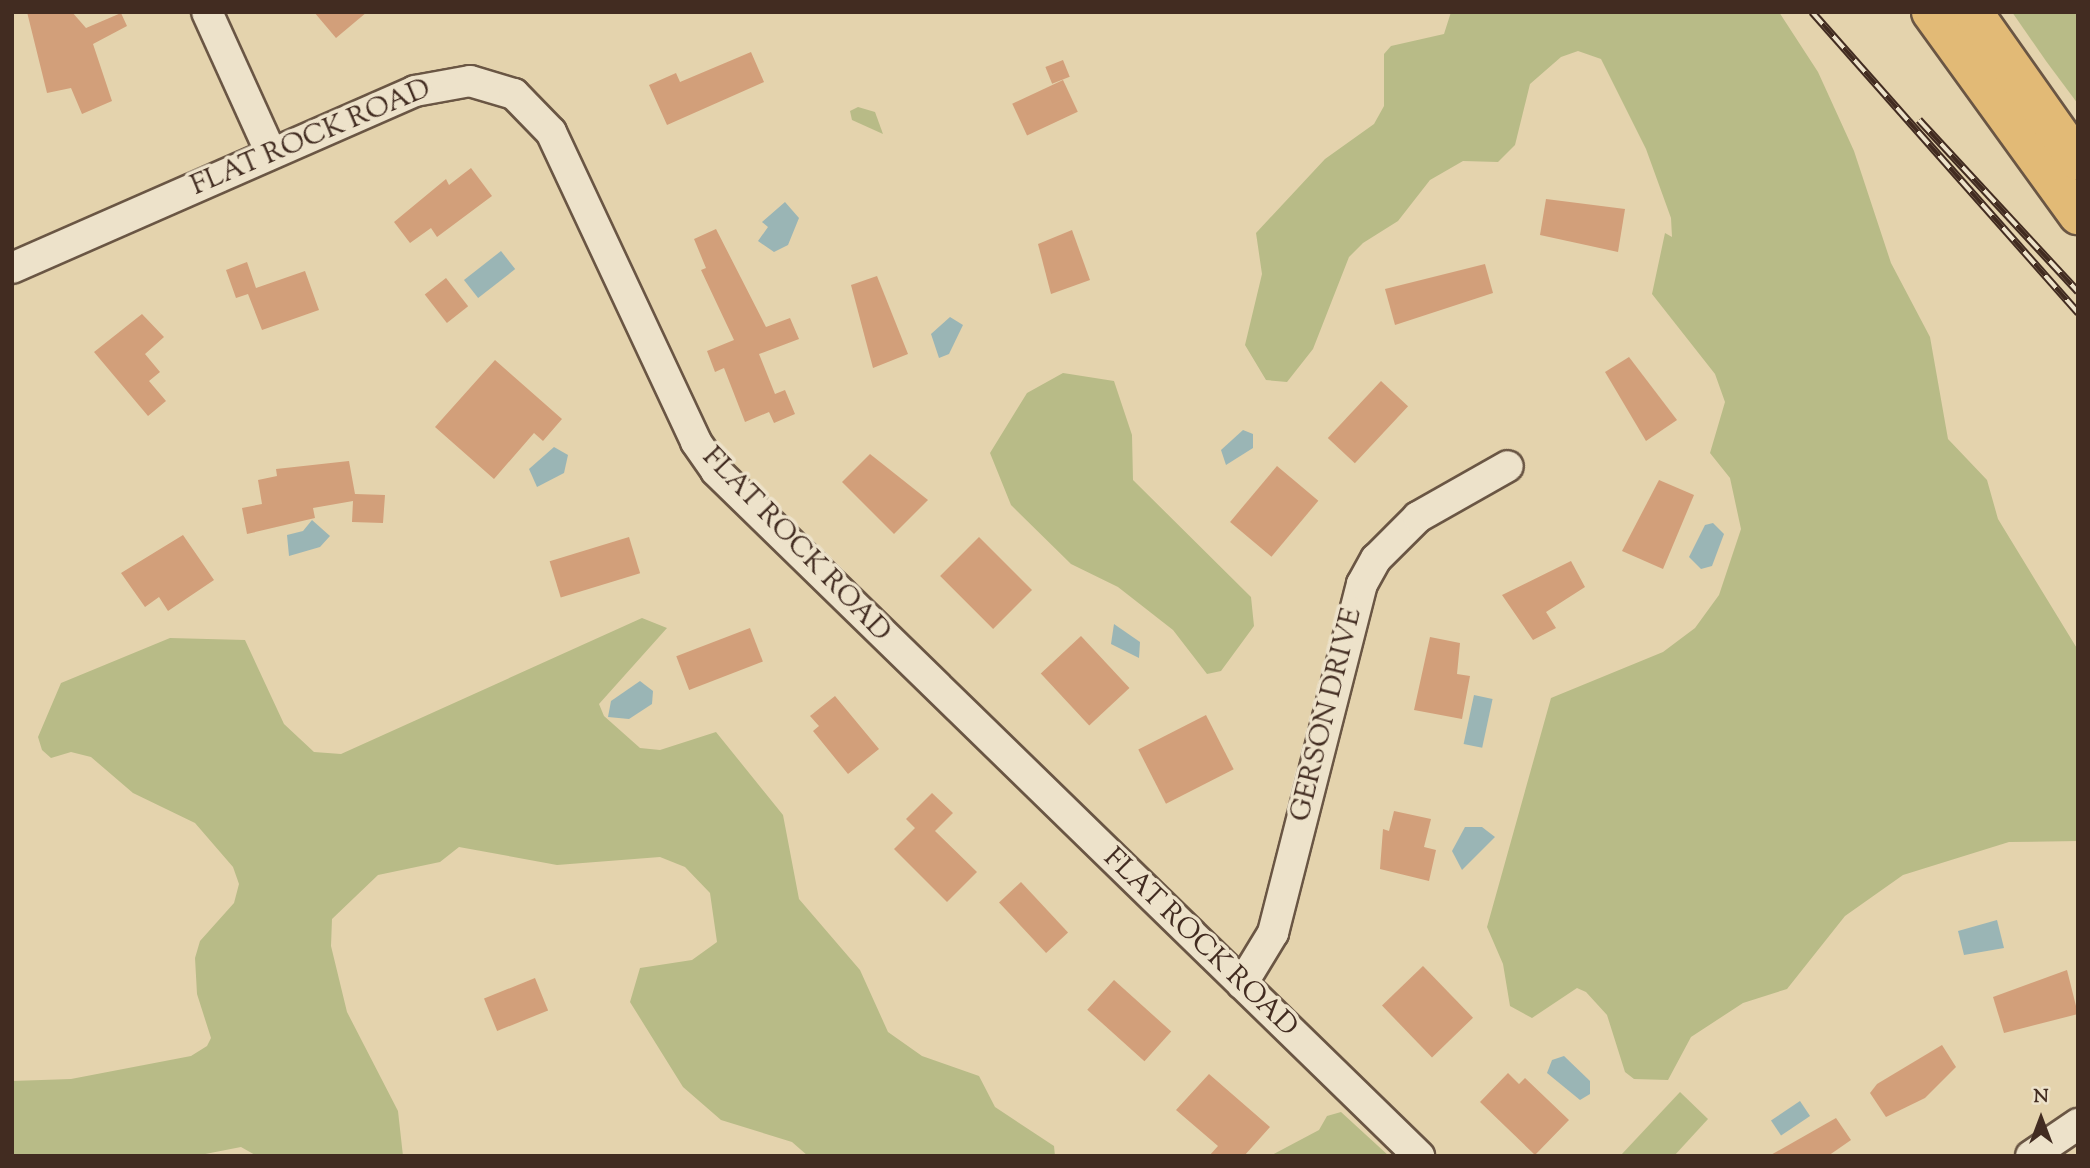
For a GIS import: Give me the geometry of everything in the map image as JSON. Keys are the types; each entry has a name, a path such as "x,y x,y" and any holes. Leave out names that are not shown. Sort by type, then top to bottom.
{"highway":[{"path":"1931,12 2078,215"},
{"path":"1973,12 2078,161"}],"street":[{"path":"206,12 271,153"},
{"name":"FLAT ROCK ROAD","path":"12,268 271,153 451,81 499,86 529,106 560,150 696,442 716,471 1419,1156"},
{"name":"GERSON DRIVE","path":"1242,984 1273,933 1362,584 1376,559 1418,517 1508,466"},
{"path":"2031,1156 2078,1124"}],"green space":[{"path":"1451,12 1779,12 1818,72 1854,151 1891,263 1930,337 1948,439 1987,480 1998,519 2078,650 2078,841 2009,842 1903,875 1845,916 1787,989 1743,1003 1691,1037 1668,1080 1634,1079 1625,1072 1607,1015 1586,992 1577,988 1532,1018 1510,1006 1503,964 1487,927 1551,698 1663,652 1695,628 1719,595 1741,529 1730,478 1710,453 1725,402 1715,374 1652,294 1665,233 1672,237 1671,218 1646,149 1601,59 1578,51 1561,57 1530,84 1515,145 1498,162 1463,161 1430,180 1398,221 1363,243 1349,257 1313,349 1287,382 1266,380 1245,345 1262,274 1256,233 1325,159 1374,124 1384,106 1384,54 1391,46 1444,34"},
{"path":"2012,12 2078,12 2078,104 2046,61"},
{"path":"858,107 875,112 883,134 852,120 850,111"},
{"path":"1063,373 1114,381 1132,435 1133,480 1251,597 1254,626 1221,671 1207,674 1173,630 1118,587 1071,564 1011,505 990,453 1027,393"},
{"path":"642,618 667,628 599,704 604,716 640,748 660,750 716,732 783,815 799,899 860,970 888,1032 922,1056 979,1076 995,1107 1054,1146 1055,1156 808,1156 792,1142 721,1120 683,1087 630,1002 640,968 692,960 717,942 710,893 685,867 660,857 557,865 459,847 440,862 378,875 332,919 331,946 347,1012 398,1111 403,1156 257,1156 241,1147 195,1156 12,1156 12,1081 71,1079 191,1056 207,1046 211,1038 197,994 195,958 200,941 234,903 239,884 233,867 195,823 133,793 91,757 71,752 51,758 42,750 38,737 61,683 170,638 245,640 284,724 314,752 341,754"},
{"path":"1680,1092 1708,1119 1674,1156 1621,1155"},
{"path":"1341,1112 1389,1156 1270,1156 1319,1130 1327,1116"}],"water":[{"path":"785,202 799,218 788,245 774,252 758,241 768,227 762,222"},
{"path":"501,251 515,269 478,298 464,280"},
{"path":"950,317 963,325 949,354 939,358 931,334"},
{"path":"1243,430 1253,434 1253,448 1226,465 1221,450"},
{"path":"554,447 568,455 564,473 537,487 529,469"},
{"path":"312,520 330,536 320,547 289,556 287,535 303,531"},
{"path":"1713,523 1724,534 1712,566 1701,569 1689,557 1705,525"},
{"path":"1114,624 1140,642 1139,658 1111,644"},
{"path":"640,681 653,691 652,704 629,719 608,717 611,701"},
{"path":"1474,695 1493,699 1482,748 1464,744"},
{"path":"1465,827 1482,827 1495,837 1462,870 1452,851"},
{"path":"1997,920 2004,948 1964,955 1958,931"},
{"path":"1564,1056 1590,1081 1590,1094 1580,1100 1547,1073 1552,1060"},
{"path":"1800,1101 1810,1116 1781,1135 1771,1121"}],"building":[{"path":"27,12 72,12 86,28 121,13 127,26 93,44 112,101 82,114 71,88 47,93"},
{"path":"314,12 367,12 336,38"},
{"path":"751,52 764,82 667,125 649,85 676,73 680,82"},
{"path":"1063,60 1070,77 1052,84 1045,67"},
{"path":"1063,80 1078,112 1027,135 1012,104"},
{"path":"471,168 492,196 437,237 431,228 410,243 394,222 446,179 449,185"},
{"path":"1546,199 1625,209 1618,252 1540,235"},
{"path":"716,229 766,327 790,318 799,339 759,354 775,394 785,390 795,414 774,423 769,412 745,422 724,368 715,372 707,351 734,340 701,270 706,268 694,239"},
{"path":"1072,230 1090,280 1051,294 1038,244"},
{"path":"247,262 256,288 305,271 319,310 262,330 248,294 236,298 226,270"},
{"path":"1485,264 1493,293 1395,325 1385,289"},
{"path":"877,276 908,354 873,368 851,285"},
{"path":"446,278 468,306 447,323 425,295"},
{"path":"142,314 164,337 145,354 160,372 149,381 166,401 148,416 94,352"},
{"path":"1629,357 1677,420 1646,441 1605,372"},
{"path":"495,360 562,419 543,441 534,433 494,479 435,427"},
{"path":"1381,381 1408,406 1355,463 1328,438"},
{"path":"870,454 928,500 894,534 842,482"},
{"path":"349,461 355,494 385,495 383,523 352,522 353,501 313,508 315,518 247,534 242,508 262,504 258,480 277,476 276,469"},
{"path":"1277,466 1318,501 1271,557 1230,522"},
{"path":"1659,480 1694,495 1663,569 1622,551"},
{"path":"183,535 214,580 168,611 159,597 145,607 121,573"},
{"path":"629,537 640,573 561,598 550,561"},
{"path":"979,537 1032,590 993,629 940,576"},
{"path":"1571,561 1585,587 1546,612 1556,628 1533,640 1502,595"},
{"path":"750,628 763,662 689,690 676,656"},
{"path":"1081,636 1129,688 1089,725 1041,674"},
{"path":"1430,637 1460,643 1457,674 1470,676 1462,719 1414,710"},
{"path":"835,696 879,749 848,774 813,731 819,726 810,716"},
{"path":"1206,715 1234,769 1166,804 1138,750"},
{"path":"932,793 953,813 935,831 977,872 947,902 894,849 915,828 906,819"},
{"path":"1394,811 1431,819 1424,847 1436,850 1429,881 1380,869 1383,829 1389,831"},
{"path":"1021,882 1068,932 1046,953 999,902"},
{"path":"1423,966 1473,1018 1432,1057 1382,1006"},
{"path":"2067,970 2078,1014 2004,1033 1993,997"},
{"path":"535,978 548,1010 497,1031 484,999"},
{"path":"1114,980 1171,1032 1144,1061 1087,1010"},
{"path":"1942,1045 1956,1067 1925,1098 1886,1117 1870,1093 1877,1084"},
{"path":"1508,1073 1519,1084 1525,1078 1569,1120 1535,1155 1480,1102"},
{"path":"1209,1074 1270,1127 1244,1156 1209,1156 1218,1146 1176,1110"},
{"path":"1836,1118 1851,1140 1828,1156 1769,1156"}],"railway":[{"path":"1812,12 2078,313"},
{"path":"1919,120 2078,292"}]}
